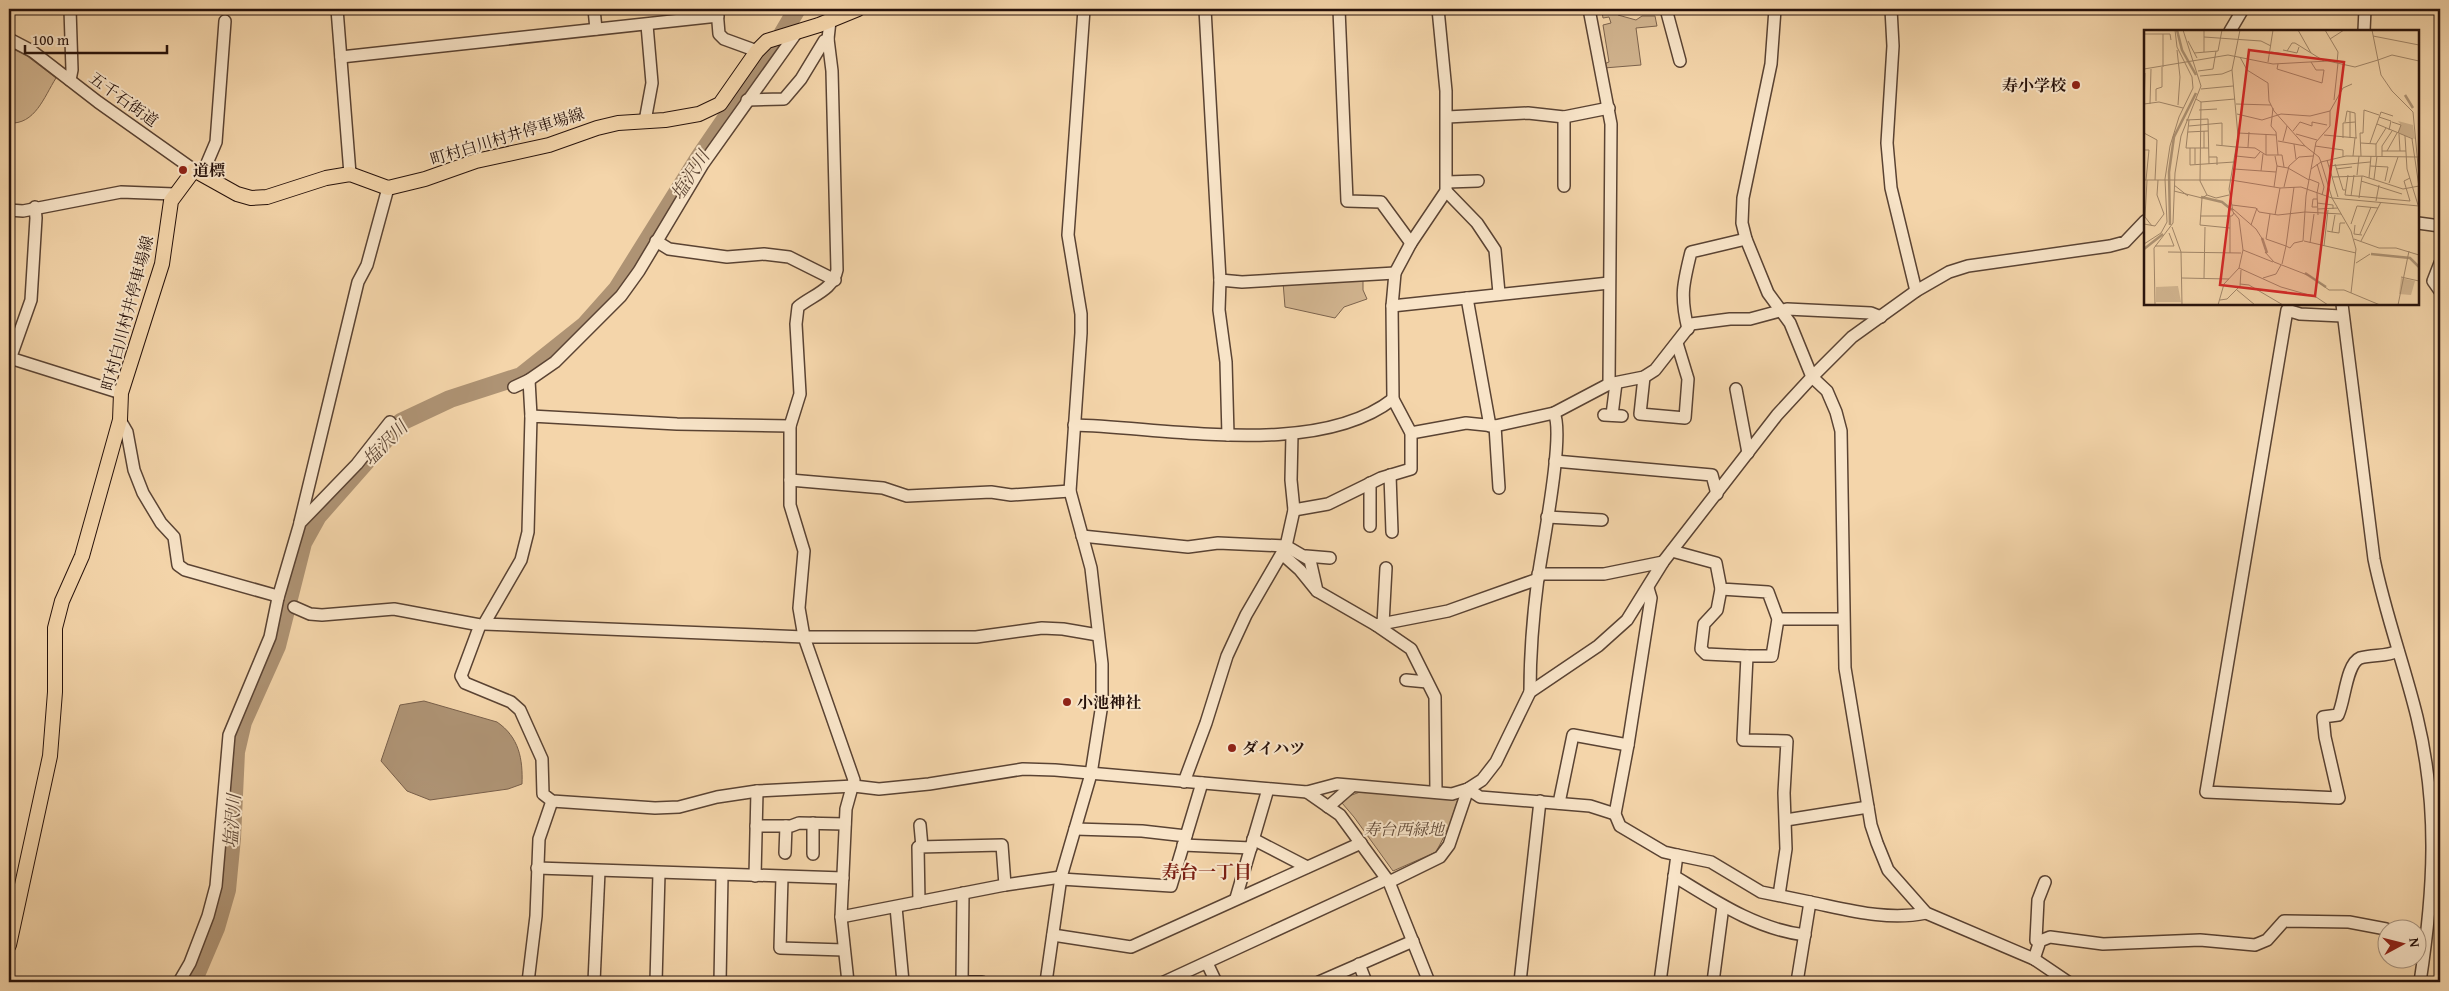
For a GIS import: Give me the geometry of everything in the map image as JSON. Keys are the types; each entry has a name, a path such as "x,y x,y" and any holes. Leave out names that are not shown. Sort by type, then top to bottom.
{"main road":[{"name":"町村白川村井停車場線","path":"388,188 425,180 476,161 549,145 597,128 618,123 699,114 720,104 756,51 772,38 795,32 858,9"},
{"path":"174,194 198,172 237,194 258,198 285,192 326,178 350,174 388,188"},
{"name":"町村白川村井停車場線","path":"9,945 50,756 55,692 55,628 62,602 82,556 120,420 121,393 162,264 174,194"}],"street":[{"path":"70,9 72,70 70,80"},
{"path":"337,9 350,174"},
{"path":"594,9 596,29"},
{"path":"1046,982 1061,878 1091,774 1102,704 1102,664 1091,568 1070,491 1080,357 1081,314 1068,235 1084,9"},
{"path":"1205,9 1220,280 1219,310 1226,362 1228,435"},
{"path":"1339,9 1347,201 1380,202 1411,243"},
{"path":"1294,510 1328,504 1370,483 1411,469 1411,433 1393,400 1392,306 1395,273 1411,243 1447,187 1446,91 1438,9"},
{"path":"1590,9 1611,124 1609,283 1613,415"},
{"path":"1666,9 1680,61"},
{"path":"1775,9 1771,64 1743,198 1742,223 1746,239 1768,294 1790,324 1812,377 1827,391 1836,412 1841,431 1843,619 1846,677 1868,807 1877,843 1888,870 1926,913 2034,959 2068,982"},
{"path":"1891,9 1893,46 1888,143 1891,188 1916,291"},
{"path":"2231,30 2243,9"},
{"path":"2364,30 2365,9"},
{"path":"341,57 647,24 717,12 719,34 724,39 756,51"},
{"path":"830,20 828,39 832,72 837,270 835,280 824,290 798,307 796,324 800,394 790,426 790,505 804,551 799,608 804,637 854,780 854,786 846,809 841,917 848,982"},
{"path":"198,172 216,142 225,21"},
{"path":"645,121 652,83 647,24"},
{"path":"514,386 528,380 555,362 621,296 703,164 795,32"},
{"name":"五千石街道","path":"9,39 32,51 198,172"},
{"path":"747,100 784,99 801,79 824,41 828,39"},
{"path":"1447,117 1528,114 1564,117 1609,108"},
{"path":"1564,117 1564,186"},
{"path":"1447,187 1478,181"},
{"path":"1447,187 1477,223 1495,250 1499,293"},
{"path":"179,982 190,963 208,916 216,886 229,735 270,636 278,598 300,523 358,282 367,265 388,188"},
{"path":"9,210 15,212 121,192 174,194"},
{"path":"35,207 36,218 30,300 10,360 121,393"},
{"path":"1530,692 1614,633 1627,620 1672,551 1718,494 1777,415 1852,337 1916,291 1948,272 1968,266 2125,242 2144,222"},
{"path":"2419,222 2440,226"},
{"path":"1688,329 1683,308 1682,286 1691,252 1746,239"},
{"path":"656,241 669,249 727,257 764,254 789,257 835,280"},
{"path":"2440,263 2433,281 2440,291"},
{"path":"1220,280 1242,282 1395,273"},
{"path":"1392,306 1499,293 1609,283"},
{"path":"1466,298 1493,426 1502,482"},
{"path":"1411,433 1427,432 1466,423 1493,426 1554,414 1612,383 1644,377 1655,370 1691,324 1730,318 1750,319 1779,310 1871,313 1881,317"},
{"path":"2398,650 2392,654 2359,658 2352,665 2338,715 2323,717 2325,738 2340,798 2206,792 2287,310 2300,314 2342,310 2374,559 2380,589 2398,650 2417,718 2429,782 2434,854 2435,918 2426,928"},
{"path":"1644,377 1640,414 1685,418 1688,379 1677,344"},
{"path":"528,380 531,416 528,532 521,560 484,624 804,637 976,637 1042,628 1063,629 1098,635"},
{"path":"1740,394 1748,453"},
{"path":"1074,425 1228,435 1292,434 1331,426 1356,418 1393,400"},
{"path":"294,607 310,614 322,615 394,609 480,625 461,676 465,684 511,702 520,710 542,759 543,794 552,801 655,808 679,807 717,797 757,791 854,786 879,789 929,784 1023,769 1055,770 1307,792 1331,784 1452,794 1468,789 1482,780 1496,762 1530,692 1530,650 1538,577 1555,461 1558,420 1554,414"},
{"path":"531,416 677,424 790,426"},
{"path":"120,420 127,432 134,470 143,493 161,523 174,537 178,565 185,570 274,595 278,598"},
{"path":"300,523 356,464 390,422"},
{"path":"1184,782 1206,724 1227,656 1246,615 1284,550 1294,510 1291,480 1292,434"},
{"path":"1555,461 1712,476 1718,494"},
{"path":"1390,475 1392,532"},
{"path":"790,480 883,488 907,496 991,492 1011,495 1070,491"},
{"path":"1370,483 1370,526"},
{"path":"1547,517 1602,520"},
{"path":"1082,536 1188,547 1218,543 1284,550 1306,556 1330,558"},
{"path":"1284,550 1316,591 1380,625 1411,649 1435,697 1436,792"},
{"path":"1672,551 1716,564 1721,589 1717,610 1704,624 1701,649 1706,654 1772,656 1778,619 1768,592 1721,589"},
{"path":"1306,556 1310,560 1316,591"},
{"path":"1380,625 1448,611 1538,577 1604,574 1664,562"},
{"path":"1380,625 1386,568"},
{"path":"1648,588 1651,598 1615,814 1620,826 1664,852 1711,862 1762,892 1871,914 1908,917 1926,913"},
{"path":"1778,619 1843,619"},
{"path":"1747,656 1743,740 1787,741 1784,793 1786,849 1779,895"},
{"path":"1406,680 1427,682"},
{"path":"1559,803 1573,735 1628,745"},
{"path":"2429,782 2440,778"},
{"path":"841,917 1005,885 1061,878 1171,886 1202,783"},
{"path":"1328,806 1352,786"},
{"path":"1236,898 1268,789"},
{"path":"1468,789 1480,797 1590,806 1615,814"},
{"path":"1164,982 1440,857 1449,845 1468,789"},
{"path":"755,876 757,791"},
{"path":"1307,792 1340,815 1388,881 1429,982"},
{"path":"528,982 536,916 539,839 552,801"},
{"path":"1520,982 1540,801"},
{"path":"1786,820 1868,807"},
{"path":"756,826 786,826 799,823 846,824"},
{"path":"813,824 813,854"},
{"path":"920,825 922,847"},
{"path":"785,854 786,826"},
{"path":"1075,829 1142,831 1185,841 1252,844 1307,867"},
{"path":"1053,935 1131,947 1361,843"},
{"path":"919,902 918,847 1002,845 1005,885"},
{"path":"1660,982 1676,856"},
{"path":"537,868 843,878"},
{"path":"594,982 599,871"},
{"path":"656,982 659,873"},
{"path":"720,982 722,875"},
{"path":"1674,876 1723,906 1769,928 1805,935"},
{"path":"782,877 780,948 844,950"},
{"path":"2040,941 2036,940 2038,900 2045,882"},
{"path":"963,894 962,982 982,982"},
{"path":"1797,982 1810,902"},
{"path":"1713,982 1723,906"},
{"path":"896,907 903,982"},
{"path":"2034,959 2040,941 2050,937 2103,944 2200,940 2255,945 2267,940 2284,921 2349,922 2376,927"},
{"path":"1319,982 1413,941"},
{"path":"1207,963 1216,982"},
{"path":"1359,964 1366,982"},
{"path":"2420,982 2421,968"}],"green space":[{"path":"1610,9 1611,13 1617,11 1618,15 1636,20 1642,16 1655,16 1657,26 1636,28 1641,65 1604,68 1604,64 1609,62 1603,25 1611,23 1609,17 1603,18 1602,12"},
{"path":"9,47 27,56 56,78 43,101 32,115 18,122 9,123"},
{"path":"1363,277 1363,290 1367,299 1344,307 1335,318 1285,307 1283,282"},
{"name":"寿台西緑地","path":"1360,792 1458,799 1449,827 1436,852 1393,871 1342,803 1349,796"}],"shaded area":[{"path":"424,701 497,722 510,734 518,749 522,766 522,784 508,789 430,800 407,791 381,761 400,705"}],"waterway":[{"name":"塩沢川","path":"193,982 216,928 227,890 232,838 236,752 243,722 277,646 303,543 318,516 401,422 450,399 521,376 585,325 617,289 700,156 774,48 797,9"}],"place":[{"name":"寿小学校","path":"2076,85"},
{"name":"道標","path":"183,170"},
{"name":"小池神社","path":"1067,702"},
{"name":"ダイハツ","path":"1232,748"}],"district":[{"name":"寿台一丁目","path":"1207,871"}]}
